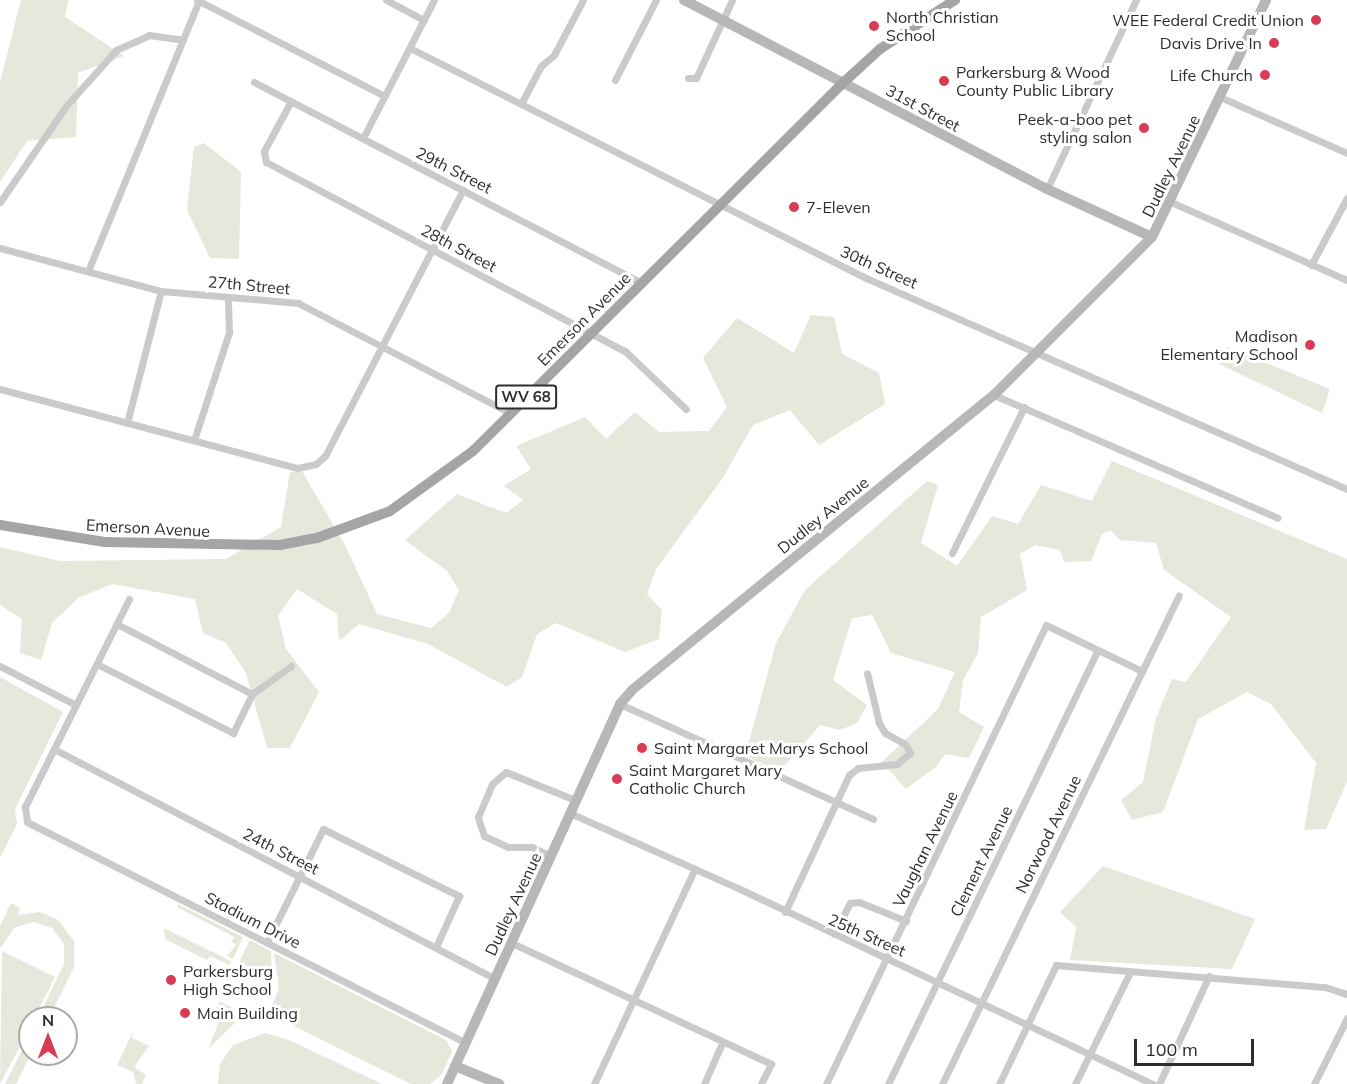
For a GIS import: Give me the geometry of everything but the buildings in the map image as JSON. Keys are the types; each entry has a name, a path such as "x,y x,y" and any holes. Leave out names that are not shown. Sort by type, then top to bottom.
{"main road":[{"name":"Emerson Avenue","path":"0,525 60,538 149,545 280,545 317,538 390,511 473,451 844,82 880,49 947,2"}],"street":[{"path":"88,271 198,0 385,96"},
{"path":"386,0 424,20"},
{"path":"363,138 434,0"},
{"path":"521,104 541,66 554,56 583,0"},
{"path":"615,80 656,0"},
{"name":"31st Street","path":"684,0 1047,189 1152,237"},
{"path":"688,78 696,78 732,0"},
{"path":"1047,189 1136,0"},
{"name":"Dudley Avenue","path":"447,1084 494,978 514,944 575,800 620,704 632,690 994,395 1152,237 1171,202 1266,0"},
{"path":"0,202 66,106 116,50 149,35 183,40"},
{"name":"30th Street","path":"410,48 866,278 1040,351 1347,489"},
{"name":"29th Street","path":"254,82 642,283"},
{"path":"1220,97 1347,153"},
{"name":"28th Street","path":"291,101 264,152 266,162 625,351 686,409"},
{"path":"0,389 297,468 316,464 328,449 463,190"},
{"path":"1311,265 1347,198"},
{"path":"1171,202 1347,280"},
{"name":"27th Street","path":"0,248 161,291 298,303 510,413"},
{"path":"127,423 161,291"},
{"path":"194,440 229,332 228,297"},
{"path":"994,395 1278,518"},
{"path":"952,553 1024,407"},
{"name":"Norwood Avenue","path":"942,1084 1179,596"},
{"path":"54,749 129,599"},
{"path":"117,624 252,694"},
{"name":"Vaughan Avenue","path":"826,1084 1046,625 1098,650"},
{"path":"1098,650 1142,671"},
{"name":"Clement Avenue","path":"888,1084 1098,650"},
{"path":"97,663 233,733 252,694 291,666"},
{"path":"0,666 76,705"},
{"path":"784,912 849,775 858,768 897,764 910,753 905,744 885,733 879,723 867,672"},
{"path":"620,704 873,819"},
{"name":"Stadium Drive","path":"54,749 25,807 27,822 466,1043"},
{"name":"24th Street","path":"54,749 300,875 494,978"},
{"path":"552,856 532,847 508,846 484,836 478,817 492,784 506,772 575,800"},
{"name":"25th Street","path":"570,813 694,868 980,1003 1029,1023 1153,1084"},
{"path":"267,942 323,829 459,896 436,947"},
{"path":"594,1084 694,868"},
{"path":"834,934 850,903 859,902 906,921"},
{"path":"514,944 631,1001 771,1064 761,1084"},
{"path":"999,1084 1056,965 1325,987 1347,994"},
{"path":"1075,1084 1130,972"},
{"path":"1158,1084 1209,976"},
{"path":"1314,1084 1347,1018"},
{"path":"704,1084 722,1043"},
{"path":"455,1066 499,1084"}],"shaded area":[{"path":"21,0 68,0 65,17 124,56 78,73 76,137 27,141 0,182 0,82"},
{"path":"204,143 241,172 239,259 210,258 187,210 194,147"},
{"path":"811,315 834,317 842,354 879,373 885,404 819,445 790,410 753,425 722,479 656,569 647,594 662,610 659,639 625,652 556,623 537,634 522,677 507,687 428,644 359,624 339,641 337,614 297,589 278,616 286,649 319,692 290,748 267,748 246,673 226,643 203,633 195,599 112,584 78,598 52,623 41,660 20,653 22,619 0,605 0,547 60,561 226,559 281,527 290,472 302,471 345,545 377,614 431,628 449,613 459,590 447,571 405,540 457,494 506,513 523,500 504,486 531,469 516,446 585,417 606,439 635,412 659,432 709,431 727,407 703,358 737,318 794,353"},
{"path":"1227,347 1330,389 1322,413 1219,364"},
{"path":"1112,461 1347,559 1347,782 1326,829 1304,830 1316,763 1271,704 1247,692 1198,719 1163,812 1132,820 1121,800 1143,782 1156,718 1172,679 1186,682 1231,617 1164,570 1156,543 1120,540 1111,530 1102,534 1091,561 1064,562 1060,550 1035,545 1020,554 1027,590 981,617 978,653 963,680 959,712 984,727 969,758 945,754 936,767 906,789 882,762 938,709 955,672 891,653 872,615 852,618 833,680 867,705 857,723 840,730 820,725 780,771 745,756 776,643 805,590 927,481 938,485 921,543 957,566 992,516 1018,524 1041,485 1092,501"},
{"path":"0,677 63,712 15,809 17,824 0,858"},
{"path":"1103,866 1255,919 1232,969 1070,960 1076,927 1060,912"},
{"path":"11,903 20,908 18,915 40,912 58,920 74,941 74,967 55,1006 44,1006 64,964 64,944 52,928 33,922 14,928 0,949 0,926"},
{"path":"178,904 243,937 233,959 227,956 236,945 231,942 234,937 177,907"},
{"path":"164,928 231,961 229,965 210,956 207,960 165,939"},
{"path":"250,940 271,951 272,978 239,962"},
{"path":"2,951 55,977 40,1006 18,1006 18,1050 0,1084"},
{"path":"274,953 446,1040 452,1051 442,1074 430,1084 411,1084 278,1018 272,1006 279,988"},
{"path":"220,1001 232,1008 236,1022 209,1048 219,1021 223,1023 227,1015 216,1010"},
{"path":"133,1032 132,1038 149,1046 134,1067 146,1075 142,1084 136,1084 133,1072 117,1065"},
{"path":"265,1033 289,1040 382,1084 218,1084 220,1064 233,1045"},
{"path":"18,1058 18,1066 25,1066 16,1084 5,1084"}],"place":[{"name":"WEE Federal Credit Union","path":"1316,20"},
{"name":"North Christian School","path":"874,26"},
{"name":"Davis Drive In","path":"1274,43"},
{"name":"Life Church","path":"1265,75"},
{"name":"Parkersburg & Wood County Public Library","path":"944,81"},
{"name":"Peek-a-boo pet styling salon","path":"1144,128"},
{"name":"7-Eleven","path":"794,207"},
{"name":"Madison Elementary School","path":"1310,345"},
{"name":"Saint Margaret Marys School","path":"642,748"},
{"name":"Saint Margaret Mary Catholic Church","path":"617,779"},
{"name":"Parkersburg High School","path":"171,980"},
{"name":"Main Building","path":"185,1013"}]}
